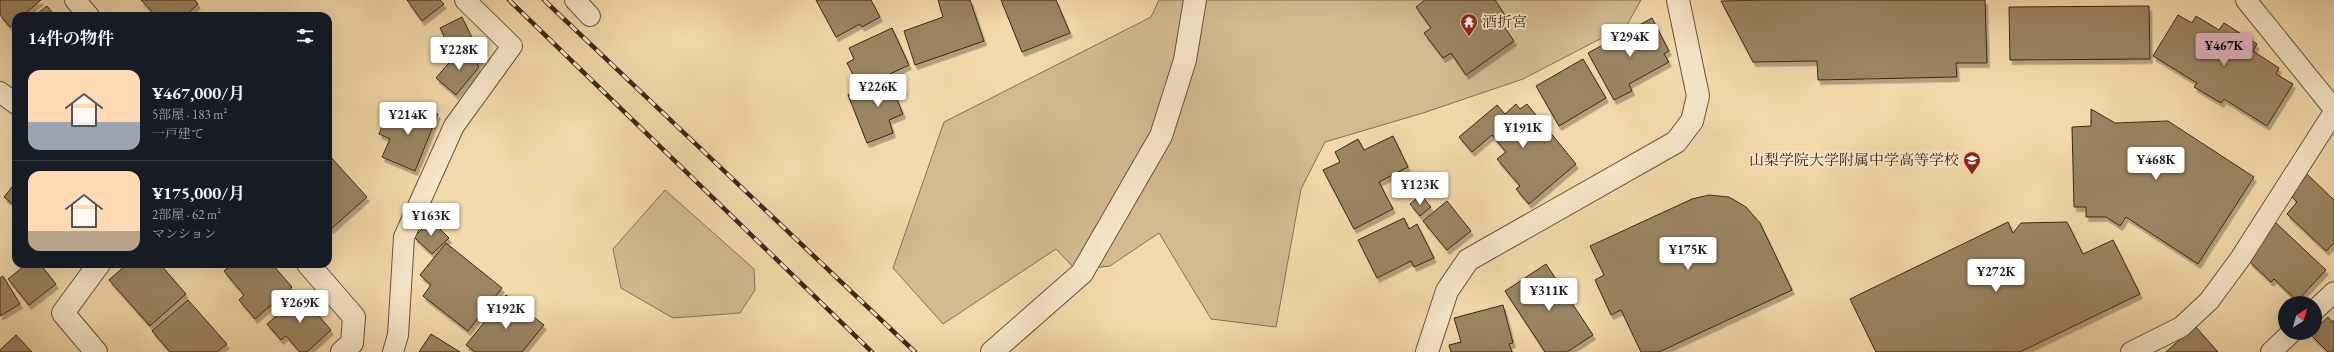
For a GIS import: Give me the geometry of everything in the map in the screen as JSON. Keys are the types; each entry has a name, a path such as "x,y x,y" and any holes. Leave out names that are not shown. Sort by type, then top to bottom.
{"street":[{"path":"992,352 1082,273 1161,136 1185,60 1195,0"},
{"path":"1427,352 1447,291 1468,260 1676,142 1692,121 1698,96 1678,0"},
{"path":"96,268 63,312 96,352"},
{"path":"311,268 354,317 352,343 342,352"}],"lane":[{"path":"75,0 86,12"},
{"path":"394,352 398,335 404,237 454,126 512,46 465,0"},
{"path":"575,0 590,16"},
{"path":"2131,352 2181,327 2209,301 2240,259 2334,111 2246,0"},
{"path":"0,92 12,101"},
{"path":"2322,303 2334,292"},
{"path":"2271,352 2284,340"}],"shaded area":[{"path":"1159,0 1641,0 1627,25 1523,79 1423,113 1325,142 1301,189 1276,327 1211,319 1159,233 1110,266 1076,270 1056,249 943,324 893,268 944,122 1151,17"},
{"path":"665,190 754,269 755,290 740,313 673,318 621,288 613,249"}],"building":[{"path":"0,0 41,0 27,12 12,12 12,25 10,27 0,15"},
{"path":"141,0 195,0 198,4 189,12 152,12"},
{"path":"407,0 440,0 444,4 422,21"},
{"path":"816,0 871,0 880,17 862,27 860,24 836,37"},
{"path":"938,0 970,0 984,41 915,65 904,31 943,17"},
{"path":"1001,0 1056,0 1070,33 1022,52"},
{"name":"酒折宮","path":"1425,0 1495,0 1507,18 1501,22 1514,41 1466,75 1451,53 1443,58 1424,33 1431,28 1416,7"},
{"path":"1985,0 1987,63 1956,63 1957,77 1818,80 1817,61 1753,62 1721,1"},
{"path":"47,6 52,12 39,12"},
{"path":"2149,6 2150,59 2010,60 2009,7"},
{"path":"2178,15 2192,23 2196,16 2219,30 2224,23 2257,44 2253,51 2279,68 2276,74 2293,84 2267,126 2224,99 2221,103 2194,87 2197,83 2153,56"},
{"path":"462,17 473,40 451,51 440,28"},
{"path":"1652,18 1669,51 1664,54 1669,62 1629,84 1632,91 1614,100 1588,53"},
{"path":"892,28 909,65 860,88 847,63 854,59 849,48"},
{"path":"468,49 481,60 477,65 479,67 456,95 436,78 459,51 463,55"},
{"path":"1583,59 1606,98 1559,126 1536,86"},
{"path":"899,75 905,91 895,95 903,114 889,120 893,133 867,143 848,95"},
{"path":"415,104 438,114 415,171 382,157 390,139 379,134 385,118 395,122 399,112 410,117"},
{"path":"1516,104 1520,109 1527,104 1576,164 1529,204 1516,189 1520,186 1497,159 1506,152 1492,135 1472,152 1459,137 1497,105 1505,114"},
{"path":"2091,109 2115,123 2168,121 2254,177 2198,264 2126,217 2120,226 2106,217 2086,217 2086,207 2074,207 2072,127 2091,126"},
{"path":"1393,136 1408,167 1379,182 1393,209 1354,229 1323,170 1340,162 1335,152 1358,139 1364,150"},
{"path":"332,158 367,197 332,228"},
{"path":"2307,174 2334,200 2334,243 2326,251 2287,214 2297,202 2292,197"},
{"path":"12,187 12,204 4,197"},
{"path":"1421,195 1431,207 1420,216 1410,204"},
{"path":"1709,195 1729,197 1746,207 1760,223 1792,290 1659,352 1641,352 1621,310 1611,315 1595,280 1604,275 1590,246 1692,199"},
{"path":"1447,201 1471,231 1447,250 1423,221"},
{"path":"1404,218 1409,229 1417,224 1434,258 1414,267 1411,261 1377,278 1358,240"},
{"path":"431,220 449,238 432,254 414,237"},
{"path":"2008,222 2013,233 2021,223 2067,222 2083,254 2113,240 2140,294 2020,352 1876,352 1850,299"},
{"path":"2275,222 2326,270 2302,296 2292,296 2274,279 2271,282 2249,261"},
{"path":"446,243 502,288 468,331 423,296 431,285 420,275"},
{"path":"1546,264 1593,335 1567,352 1545,352 1505,291"},
{"path":"22,268 43,268 56,284 29,305 8,279"},
{"path":"122,268 163,268 186,294 150,326 109,280"},
{"path":"227,268 275,268 292,287 255,319 239,300 244,295 224,271"},
{"path":"3,276 20,304 0,316 0,278"},
{"path":"298,292 331,330 307,352 300,352 286,336 281,340 267,324 287,307 284,304"},
{"path":"506,295 544,325 522,352 475,352 466,345"},
{"path":"188,300 227,344 217,352 170,352 152,331"},
{"path":"1503,305 1513,343 1509,344 1512,352 1451,352 1449,345 1461,342 1454,318"},
{"path":"2328,317 2332,322 2334,320 2334,352 2328,352 2316,340 2322,340 2322,323"},
{"path":"2195,326 2218,352 2166,352"},
{"path":"431,334 460,352 419,352"},
{"path":"16,335 32,352 0,352 0,350"}],"railway":[{"path":"509,0 872,352"},
{"path":"544,0 915,352"}],"place":[{"name":"酒折宮","path":"1469,37"},
{"name":"山梨学院大学附属中学高等学校","path":"1972,175"}]}
